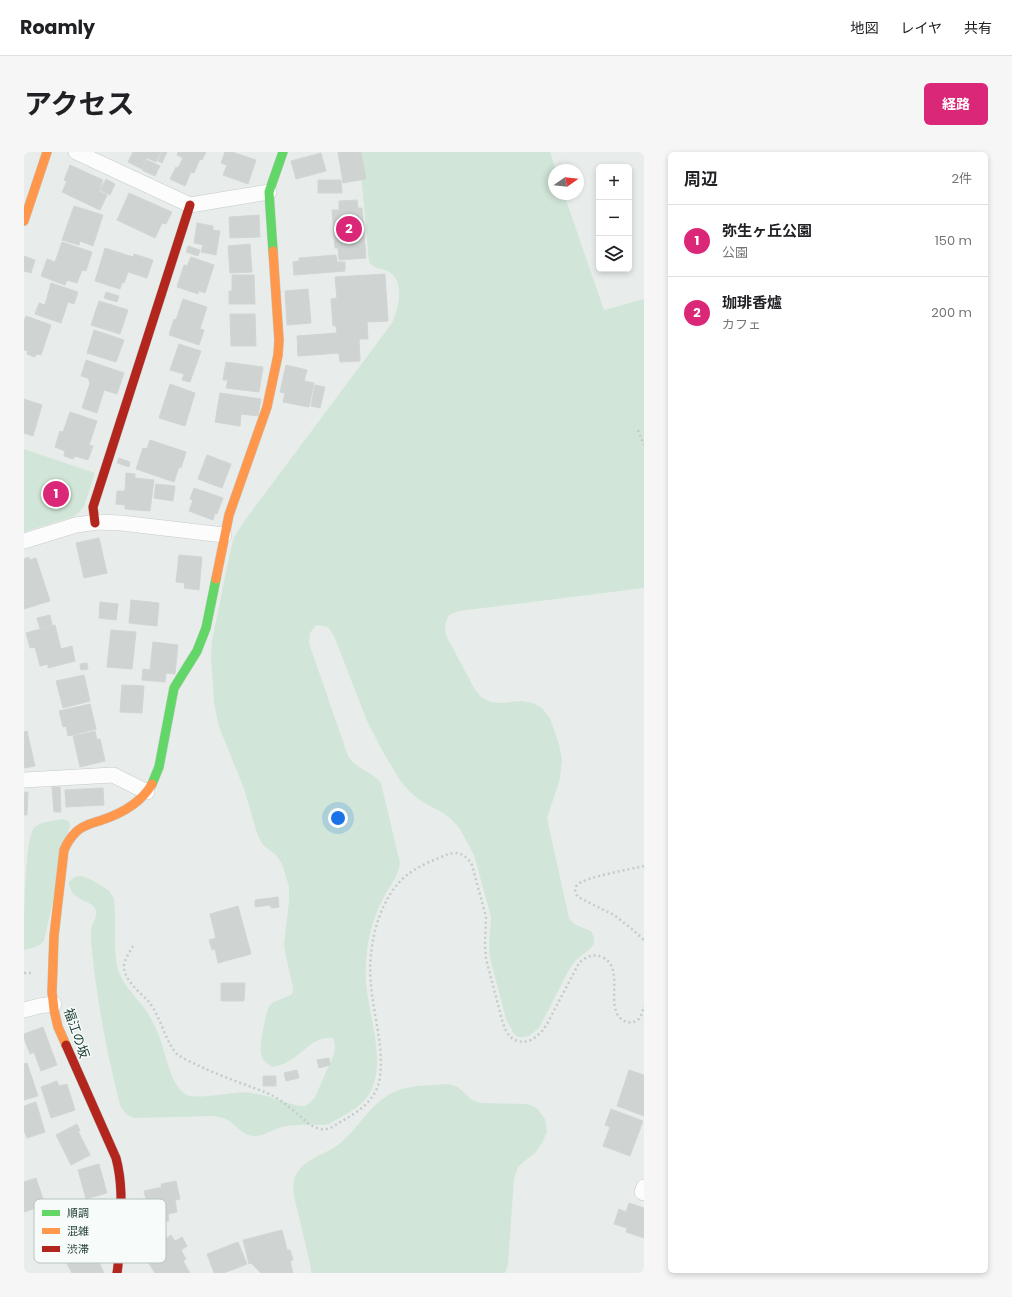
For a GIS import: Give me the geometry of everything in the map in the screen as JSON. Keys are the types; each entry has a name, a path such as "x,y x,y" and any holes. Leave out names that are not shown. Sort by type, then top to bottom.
{"street":[{"path":"24,221 47,152"},
{"path":"76,152 190,205 269,192 283,152"},
{"name":"福江の坂","path":"122,1199 123,1187 121,1172 116,1158 58,1027 52,980 54,936 60,876 64,850 69,840 77,831 87,825 114,816 126,810 138,802 147,792 159,767 174,688 197,651 206,628 224,535 233,502 267,407 278,355 279,340 269,192"},
{"path":"95,523 93,507 190,205"},
{"path":"24,541 76,525 95,523 121,523 224,535"},
{"path":"24,780 113,775 147,792"},
{"path":"24,1010 54,1004"},
{"path":"644,1187 642,1192 644,1193"},
{"name":"福江の坂","path":"117,1273 118,1263"}],"path":[{"path":"638,430 644,445"},
{"path":"133,946 126,959 124,966 125,972 128,979 155,1010 170,1043 179,1055 220,1076 276,1098 314,1128 321,1129 333,1127 354,1114 371,1099 376,1090 380,1079 380,1047 371,984 370,965 376,928 382,910 391,893 398,884 417,868 440,857 452,853 458,853 469,859 472,865 486,917 486,959 502,1020 510,1037 517,1041 524,1042 531,1040 542,1030 579,963 586,957 599,956 605,958 610,963 614,975 614,1003 617,1015 620,1019 625,1022 636,1021 640,1018 644,1006"},
{"path":"644,866 586,880 578,884 575,888 578,897 614,915 644,940"}],"green space":[{"path":"359,152 550,152 554,164 548,164 548,200 566,200 604,310 644,299 644,588 459,611 449,615 445,624 446,635 474,688 481,697 491,702 502,703 521,701 533,703 542,708 550,718 559,744 562,760 560,779 547,818 569,918 574,924 591,931 594,937 594,944 576,960 570,968 539,1028 529,1036 518,1037 514,1034 506,1019 490,958 489,945 491,917 474,855 460,829 452,820 443,813 421,801 401,782 367,721 334,636 328,627 316,625 310,633 309,643 347,753 355,764 374,776 381,783 400,863 396,876 383,899 375,918 369,937 367,954 366,984 376,1041 377,1056 377,1071 374,1084 368,1096 360,1105 331,1123 326,1125 299,1125 282,1127 257,1136 246,1134 229,1121 214,1116 135,1118 124,1112 120,1105 102,1023 93,961 91,932 92,925 96,917 96,911 91,904 77,897 70,889 69,882 76,877 83,876 99,884 109,891 114,899 115,947 119,972 127,987 150,1017 161,1040 172,1076 181,1091 191,1096 238,1093 259,1094 295,1105 304,1106 309,1104 315,1097 334,1054 335,1046 333,1038 326,1038 314,1042 293,1059 278,1066 272,1067 262,1058 262,1036 268,1008 274,1002 292,994 293,987 284,944 289,901 289,887 282,864 276,855 263,845 258,836 243,786 219,727 214,703 211,656 212,641 234,537 245,520 392,323 398,304 398,284 391,273 374,267 369,262"},
{"path":"24,449 95,473 84,507 75,516 24,532"},
{"path":"63,819 69,821 70,824 44,941 38,946 24,950 26,867 31,836 34,828 40,824"},
{"path":"448,1084 458,1087 472,1100 481,1103 527,1104 537,1108 545,1119 547,1132 542,1143 535,1153 518,1167 514,1179 508,1265 505,1273 311,1273 293,1190 294,1181 301,1168 306,1163 339,1144 353,1131 371,1109 394,1092 400,1089"}],"building":[{"path":"133,152 161,152 156,162 147,158 142,169 128,162"},
{"path":"162,152 167,152 162,163 158,161"},
{"path":"178,152 206,152 202,160 200,159 194,173 191,172 185,186 170,179 176,167 178,168 183,158 177,155"},
{"path":"225,152 232,152 256,160 248,184 223,175 227,165 221,163"},
{"path":"338,152 361,152 366,179 343,183"},
{"path":"321,153 326,171 296,179 291,161"},
{"path":"147,160 160,166 155,176 142,170"},
{"path":"70,165 103,180 99,191 107,195 100,210 62,192 67,181 64,180"},
{"path":"106,179 115,184 110,195 100,190"},
{"path":"318,180 341,180 342,193 318,193"},
{"path":"129,193 172,212 166,224 162,223 155,238 117,220"},
{"path":"357,200 358,208 362,208 366,258 339,260 338,248 335,248 332,210 339,210 339,201"},
{"path":"74,206 103,215 93,246 80,241 79,245 62,240"},
{"path":"259,215 260,237 230,238 229,217"},
{"path":"197,223 213,226 213,230 220,231 216,255 201,252 203,245 194,243"},
{"path":"62,242 92,252 86,271 82,270 77,283 67,280 65,285 41,276 47,259 55,262"},
{"path":"250,244 252,272 230,273 228,246"},
{"path":"188,246 200,250 198,256 186,252"},
{"path":"105,248 133,257 134,254 153,260 147,278 128,272 120,289 95,281"},
{"path":"336,255 337,262 345,262 345,271 294,275 293,262 299,261 299,258"},
{"path":"24,256 35,260 31,273 24,271"},
{"path":"191,257 214,265 205,293 199,291 198,294 177,287 184,265 187,266"},
{"path":"385,274 388,321 367,322 368,339 359,339 360,361 340,362 339,353 298,356 297,336 337,333 336,326 333,326 331,299 337,298 335,277"},
{"path":"232,275 254,275 255,304 229,304 229,291 232,291"},
{"path":"51,283 78,292 74,304 68,302 61,323 35,314 39,303 45,305"},
{"path":"308,289 311,323 287,325 285,291"},
{"path":"106,292 119,296 117,302 104,298"},
{"path":"183,299 207,307 200,329 204,330 199,345 169,335"},
{"path":"99,301 128,310 120,334 91,325"},
{"path":"230,314 255,314 256,346 231,346"},
{"path":"26,316 51,325 41,355 36,354 35,357 27,354 28,351 24,350 24,321"},
{"path":"94,330 124,340 116,362 87,353"},
{"path":"179,344 201,351 190,382 182,380 184,374 170,370"},
{"path":"86,360 124,373 117,394 104,390 97,413 82,408 90,383 88,378 81,376"},
{"path":"226,362 263,367 259,392 226,388 228,380 223,380"},
{"path":"286,365 307,370 304,381 314,383 309,407 283,402 285,393 280,392"},
{"path":"170,384 195,393 185,426 159,418"},
{"path":"315,385 325,387 320,408 311,406"},
{"path":"220,393 261,399 258,416 241,414 240,426 215,422"},
{"path":"24,399 42,405 33,436 24,433"},
{"path":"70,412 97,421 89,445 93,446 88,460 75,456 73,459 64,456 65,451 55,447 60,431 63,432"},
{"path":"150,440 186,452 181,468 179,467 174,482 136,469 143,448 147,449"},
{"path":"207,455 231,464 222,488 198,479"},
{"path":"119,458 130,462 129,467 117,463"},
{"path":"126,473 135,474 135,478 154,480 150,511 125,509 125,505 116,504 117,491 125,491"},
{"path":"156,484 175,486 173,501 154,498"},
{"path":"194,488 223,498 213,520 189,511 193,500 190,499"},
{"path":"99,538 107,573 84,578 76,543"},
{"path":"179,555 202,557 199,590 184,588 185,583 176,582"},
{"path":"29,557 29,560 36,558 50,601 24,609 24,559"},
{"path":"131,600 159,603 157,626 129,623"},
{"path":"100,602 118,604 116,620 99,618"},
{"path":"50,615 52,625 40,628 37,618"},
{"path":"55,625 61,649 72,646 75,661 48,668 48,664 40,666 35,647 30,648 26,633"},
{"path":"111,630 136,632 132,669 107,667"},
{"path":"153,642 178,645 175,674 166,673 165,682 142,680 143,669 150,670"},
{"path":"87,663 88,669 81,670 80,664"},
{"path":"84,675 90,701 63,708 56,681"},
{"path":"122,685 144,686 142,713 120,712"},
{"path":"90,704 96,729 68,736 66,726 63,727 59,711"},
{"path":"27,731 35,766 24,768 24,732"},
{"path":"95,731 97,740 100,739 105,761 80,767 73,736"},
{"path":"52,787 60,787 61,812 54,812"},
{"path":"103,788 104,805 66,807 65,790"},
{"path":"24,792 28,792 27,815 24,815"},
{"path":"278,897 279,907 271,908 270,905 255,907 255,900"},
{"path":"238,906 251,954 218,963 215,949 212,950 209,940 216,938 210,914"},
{"path":"221,983 245,983 244,1001 221,1001"},
{"path":"43,1027 57,1065 41,1071 34,1052 30,1054 24,1034"},
{"path":"329,1058 330,1065 319,1068 317,1060"},
{"path":"27,1063 38,1096 24,1100 24,1064"},
{"path":"297,1070 299,1078 286,1081 284,1073"},
{"path":"629,1070 644,1075 644,1116 617,1106"},
{"path":"263,1076 276,1076 276,1086 263,1086"},
{"path":"57,1081 59,1086 67,1084 75,1110 51,1118 41,1087"},
{"path":"36,1102 45,1132 27,1138 24,1131 24,1106"},
{"path":"611,1109 643,1121 630,1156 603,1146 610,1127 605,1125"},
{"path":"77,1124 80,1131 78,1131 90,1155 71,1165 56,1135"},
{"path":"99,1164 107,1193 86,1199 78,1170"},
{"path":"36,1178 43,1199 34,1199 34,1209 24,1212 24,1182"},
{"path":"176,1181 180,1199 175,1200 177,1212 168,1214 169,1221 166,1222 166,1199 146,1199 144,1191 162,1187 161,1184"},
{"path":"629,1203 644,1208 644,1238 626,1232 627,1228 614,1224 619,1209 626,1212"},
{"path":"282,1230 287,1250 290,1250 293,1260 290,1261 293,1273 261,1273 251,1263 249,1264 243,1240"},
{"path":"171,1235 175,1241 182,1237 187,1246 181,1250 186,1259 183,1261 190,1273 155,1273 149,1263 166,1263 166,1237 167,1238"},
{"path":"238,1242 247,1264 224,1273 214,1273 207,1254"},
{"path":"67,1263 99,1263 104,1273 72,1273"}],"traffic: fast":[{"path":"273,251 269,192 283,152"},
{"path":"152,784 159,767 174,688 197,651 206,628 216,579"}],"traffic: slow":[{"path":"24,221 47,152"},
{"path":"216,579 229,515 267,407 278,355 279,340 273,251"},
{"path":"66,1045 58,1027 52,992 54,936 64,850 71,838 79,830 88,824 124,811 137,802 148,791 152,784"}],"traffic: jam":[{"path":"95,523 93,507 190,205"},
{"path":"66,1045 116,1158 120,1177 121,1199"},
{"path":"117,1273 118,1263"}],"place":[{"name":"珈琲香爐","path":"349,229"},
{"name":"弥生ヶ丘公園","path":"56,494"}]}
